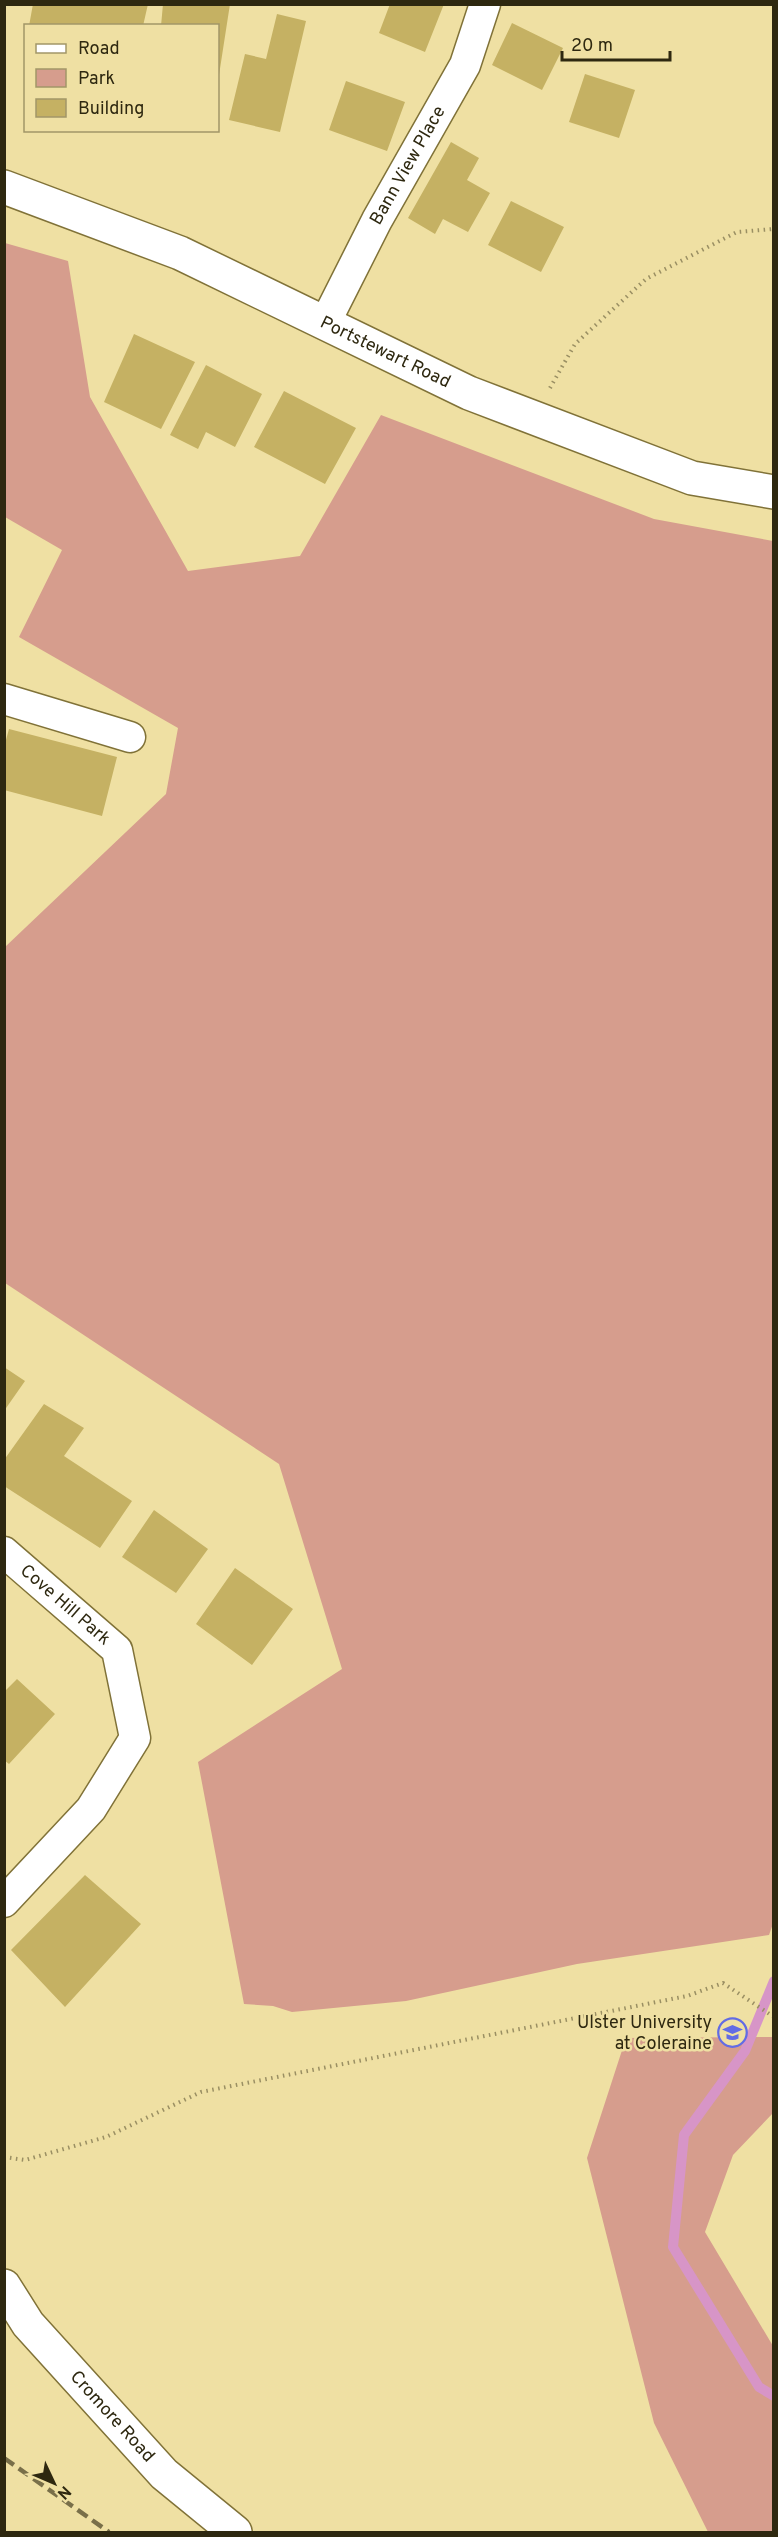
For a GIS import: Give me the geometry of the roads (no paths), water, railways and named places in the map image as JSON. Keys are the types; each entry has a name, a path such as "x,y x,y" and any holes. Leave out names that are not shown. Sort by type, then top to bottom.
{"main road":[{"name":"Portstewart Road","path":"4,187 180,253 469,393 692,478 774,492"},
{"name":"Cromore Road","path":"4,2286 28,2324 164,2475 235,2532"}],"street":[{"name":"Bann View Place","path":"325,323 377,220 465,65 485,4"},
{"path":"4,699 130,738"},
{"name":"Cove Hill Park","path":"4,1552 117,1650 135,1738 92,1809 4,1902"}],"waterway":[{"path":"774,1981 745,2051 684,2135 673,2247 759,2387 774,2396"}],"railway":[{"path":"4,2458 109,2532"}],"place":[{"name":"Ulster University at Coleraine","path":"733,2033"}]}
